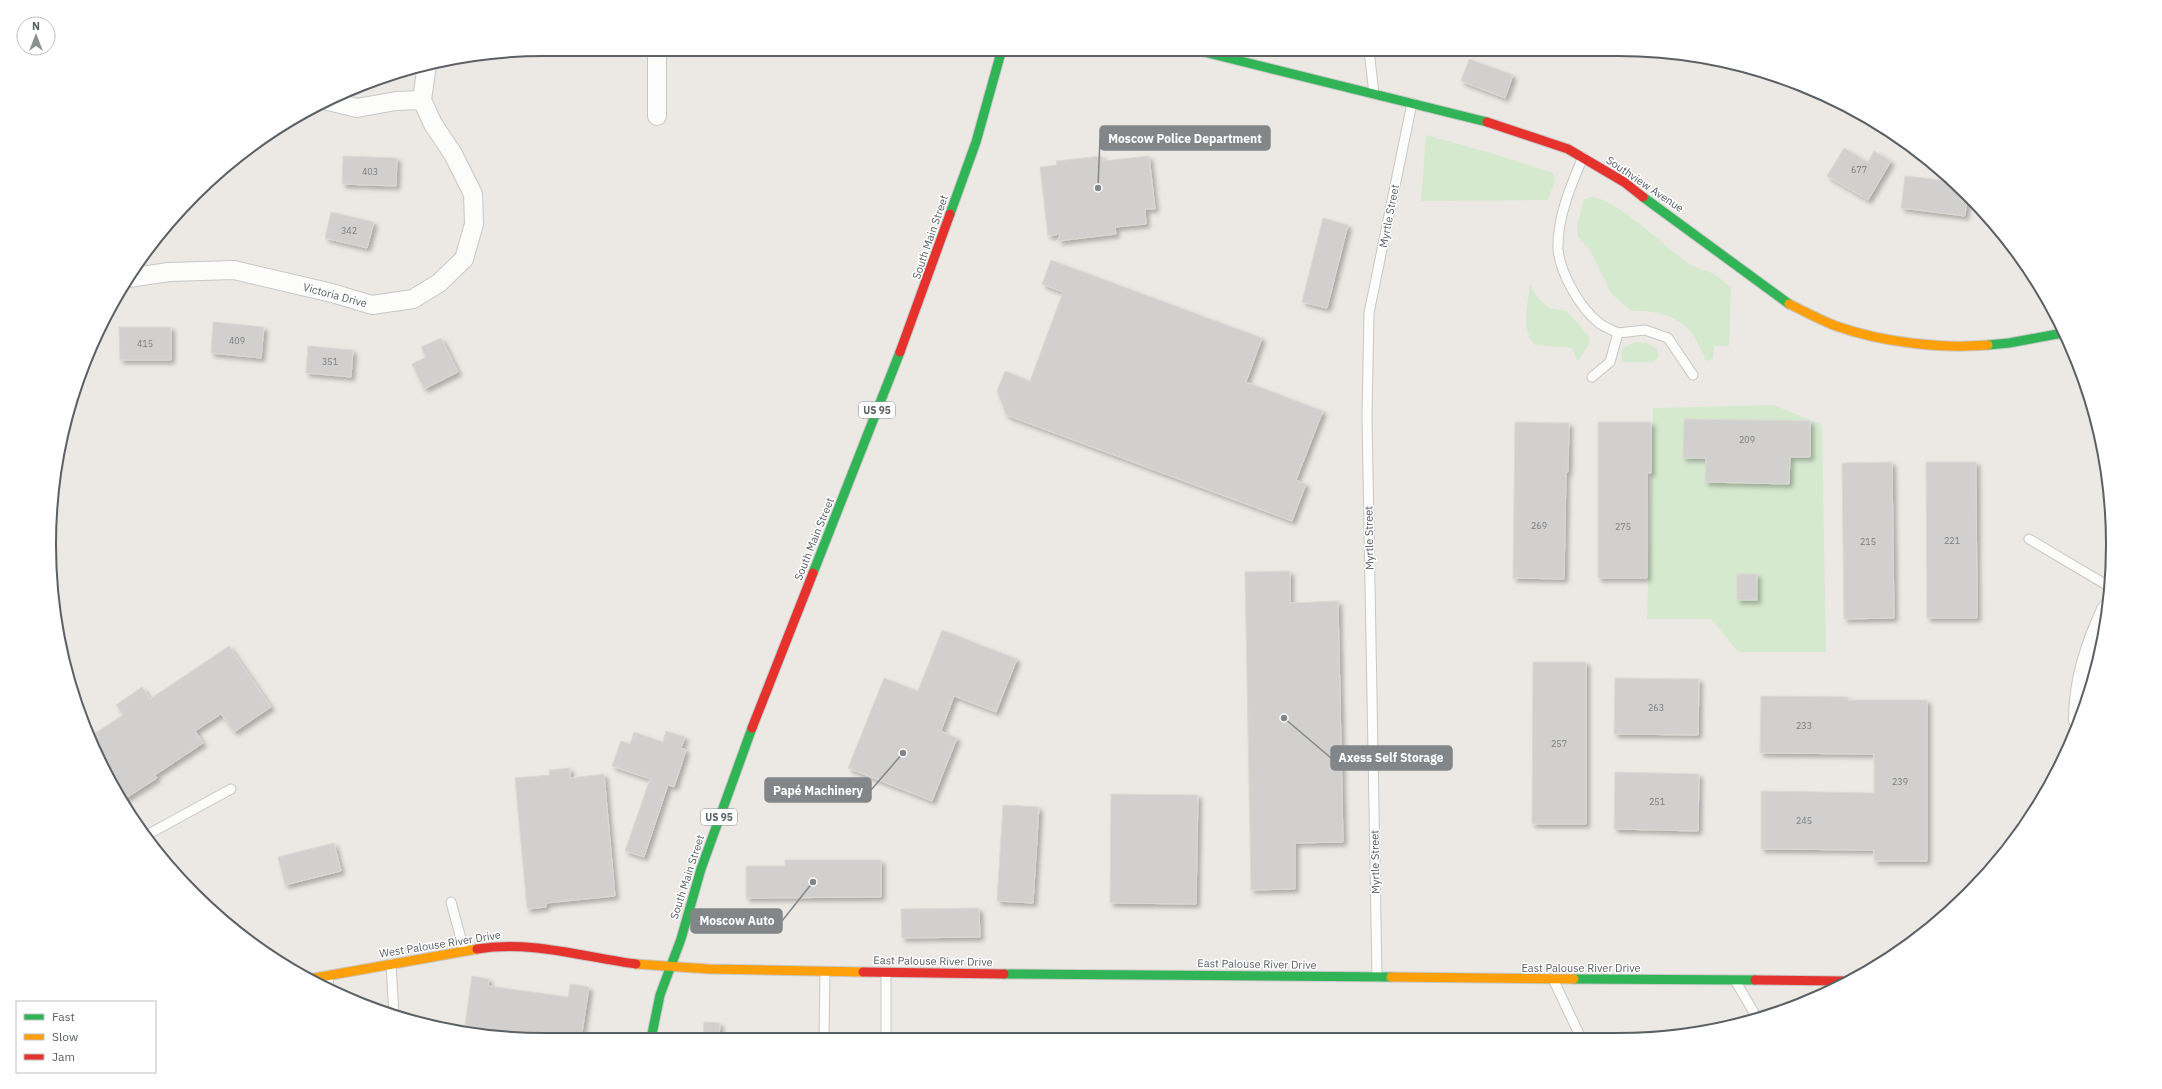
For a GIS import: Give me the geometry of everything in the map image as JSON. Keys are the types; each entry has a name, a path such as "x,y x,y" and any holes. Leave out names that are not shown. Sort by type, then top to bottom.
{"main road":[{"name":"South Main Street","path":"652,1033 660,995 701,869 738,765 914,316 976,142 1000,56"},
{"name":"Southview Avenue","path":"1220,56 1483,121 1568,149 1624,182 1670,215 1782,301 1836,326 1877,336 1924,344 1972,346 2010,343 2059,334"},
{"name":"West Palouse River Drive","path":"318,978 464,950 500,945 532,947 635,964 670,968"},
{"name":"East Palouse River Drive","path":"670,968 886,973 1553,980 1838,981"}],"street":[{"path":"657,56 657,116"},
{"path":"335,103 357,108 396,101 422,100 426,71"},
{"name":"Victoria Drive","path":"136,277 170,272 234,270 332,293 372,305 413,299 439,283 464,259 474,224 473,194 453,154 433,124 422,100"},
{"path":"2081,699 2082,676 2099,625"}],"lane":[{"path":"1369,56 1374,94"},
{"name":"Myrtle Street","path":"1377,977 1367,416 1369,313 1412,103"},
{"path":"1583,157 1570,187 1561,226 1558,249 1564,275 1577,297 1598,323 1618,334 1645,330 1668,338 1693,375"},
{"path":"1592,376 1610,362 1618,334"},
{"path":"2029,539 2104,584"},
{"path":"150,833 231,789"},
{"path":"451,902 464,950"},
{"path":"391,964 394,1009"},
{"path":"824,1033 825,972"},
{"path":"886,973 886,1033"},
{"path":"328,976 329,983"},
{"path":"1553,980 1579,1033"},
{"path":"1735,981 1754,1013"}],"green space":[{"path":"1426,135 1491,153 1553,173 1555,180 1548,200 1421,201"},
{"path":"1590,197 1601,199 1614,206 1642,225 1681,258 1697,268 1714,274 1731,288 1729,346 1714,346 1713,359 1707,361 1704,359 1705,356 1691,332 1678,321 1664,314 1631,311 1611,293 1590,250 1578,237 1577,225 1584,200"},
{"path":"1530,284 1538,298 1549,308 1567,311 1590,338 1588,346 1578,361 1572,348 1535,345 1530,339 1526,324 1526,316"},
{"path":"1635,342 1646,343 1656,348 1659,356 1654,362 1623,362 1621,352 1623,348"},
{"path":"1774,405 1822,425 1826,652 1738,652 1711,619 1647,619 1653,408"}],"building":[{"path":"1469,59 1513,75 1505,98 1461,81"},
{"path":"1844,148 1868,162 1874,151 1891,161 1868,200 1827,176"},
{"path":"343,156 397,158 396,186 342,184"},
{"path":"1102,156 1103,161 1149,156 1155,209 1145,209 1146,224 1115,227 1116,234 1058,241 1060,234 1048,236 1040,167 1057,165 1056,161"},
{"path":"1905,176 1943,180 1966,203 1965,216 1901,208"},
{"path":"331,212 374,222 367,248 325,238"},
{"path":"1323,218 1348,225 1327,308 1302,302"},
{"path":"1051,260 1262,338 1246,382 1323,411 1296,480 1306,484 1292,521 1006,415 997,391 1005,371 1030,381 1063,292 1042,284"},
{"path":"213,322 264,327 261,358 211,353"},
{"path":"119,327 171,327 171,360 120,360"},
{"path":"441,338 458,372 424,389 412,364 426,357 421,347"},
{"path":"308,346 353,350 351,377 306,373"},
{"path":"1684,419 1810,421 1810,457 1790,457 1789,484 1705,482 1706,458 1683,458"},
{"path":"1515,422 1569,423 1568,472 1566,472 1564,579 1513,578"},
{"path":"1598,422 1651,422 1651,473 1647,473 1647,578 1598,578"},
{"path":"1892,462 1894,618 1844,619 1842,463"},
{"path":"1926,462 1976,462 1977,618 1927,618"},
{"path":"1290,571 1290,603 1338,601 1343,842 1295,843 1295,889 1251,890 1245,572"},
{"path":"1737,574 1757,574 1757,600 1737,600"},
{"path":"942,630 1017,659 996,712 954,696 941,731 957,738 932,801 848,768 884,678 918,691"},
{"path":"229,646 271,707 234,732 221,714 195,731 203,743 155,775 157,778 126,798 106,761 94,734 123,715 116,705 142,687 150,699"},
{"path":"1533,662 1586,662 1586,824 1532,824"},
{"path":"1615,678 1699,679 1698,735 1614,734"},
{"path":"1761,696 1848,697 1848,700 1927,700 1927,861 1874,861 1874,850 1761,849 1761,791 1874,793 1874,754 1760,753"},
{"path":"666,731 685,737 681,748 686,750 674,787 668,785 644,857 625,851 650,779 612,766 621,741 630,744 634,732 663,742"},
{"path":"570,768 570,778 604,774 615,896 546,903 546,907 527,909 515,778 550,775 549,770"},
{"path":"1615,772 1699,774 1698,831 1614,829"},
{"path":"1111,794 1198,795 1196,904 1110,903"},
{"path":"1003,805 1039,807 1033,903 997,901"},
{"path":"334,843 341,871 285,885 278,857"},
{"path":"785,860 881,860 881,897 746,898 746,866 785,866"},
{"path":"979,908 980,937 902,938 901,909"},
{"path":"472,976 489,979 488,986 568,997 570,984 589,987 582,1033 513,1032 465,1026"},
{"path":"704,1022 720,1023 719,1033 703,1033"}],"traffic: fast":[{"path":"950,214 976,142 1000,56"},
{"path":"1220,56 1487,122"},
{"path":"1643,197 1789,304"},
{"path":"1988,345 2009,343 2059,334"},
{"path":"813,573 900,352"},
{"path":"652,1033 660,995 681,939 701,869 752,728"},
{"path":"1004,974 1391,977"},
{"path":"1574,979 1755,980"}],"traffic: slow":[{"path":"1789,304 1836,326 1853,332 1891,340 1950,346 1988,345"},
{"path":"318,977 477,949"},
{"path":"636,964 709,969 863,972"},
{"path":"1391,977 1574,979"}],"traffic: jam":[{"path":"1487,122 1568,149 1624,182 1643,197"},
{"path":"900,352 950,214"},
{"path":"752,728 813,573"},
{"path":"477,949 497,947 537,948 636,964"},
{"path":"863,972 1004,974"},
{"path":"1755,980 1838,981"}],"place":[{"name":"Moscow Police Department","path":"1098,188"},
{"name":"Axess Self Storage","path":"1284,718"},
{"name":"Papé Machinery","path":"903,753"},
{"name":"Moscow Auto","path":"813,882"}]}
